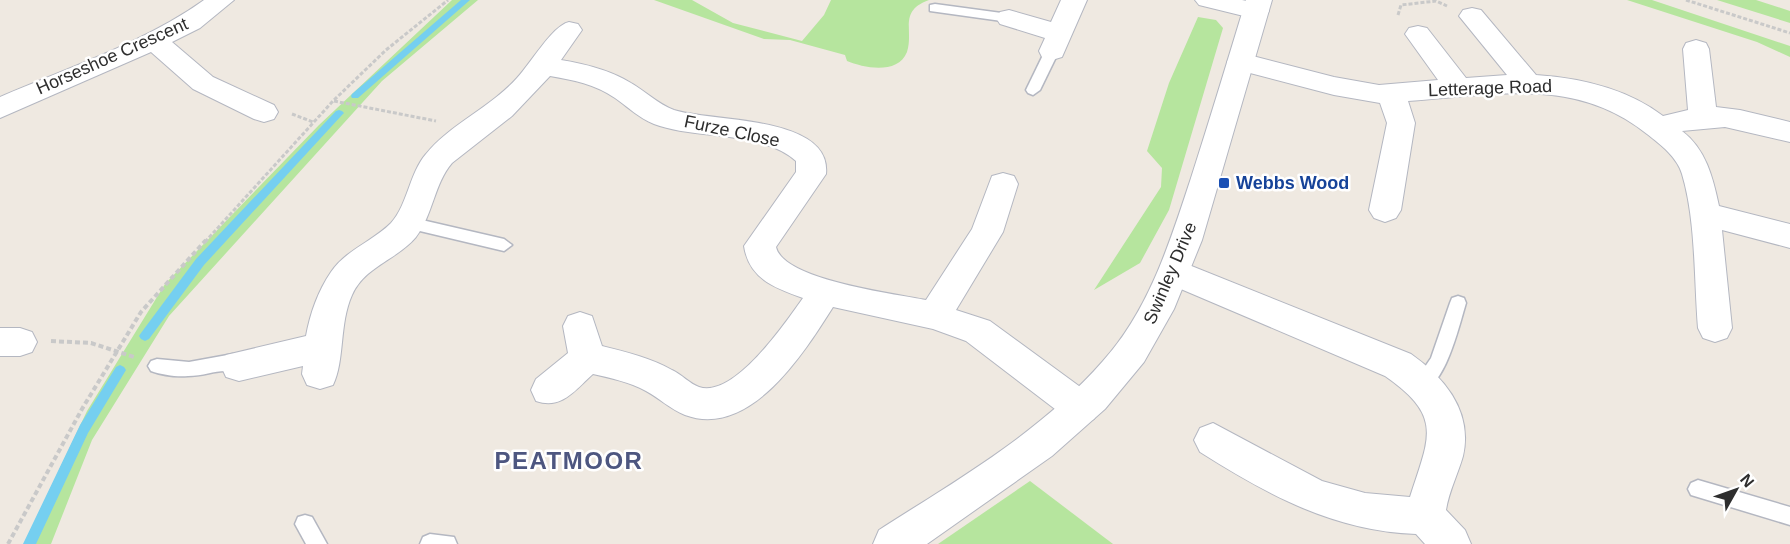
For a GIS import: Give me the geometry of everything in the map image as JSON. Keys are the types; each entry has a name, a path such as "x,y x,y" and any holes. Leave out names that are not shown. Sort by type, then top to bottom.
{"street":[{"name":"Horseshoe Crescent","path":"0,108 191,22 221,0"},
{"path":"1009,18 1055,42 1074,0"},
{"path":"1208,0 1257,5"},
{"name":"Swinley Drive","path":"893,544 1025,454 1081,408 1117,371 1144,334 1174,272 1215,150 1257,5"},
{"path":"1472,16 1528,83"},
{"path":"239,366 320,361 335,298 348,273 359,262 398,237 418,206 431,168 445,152 507,106 543,66 569,30"},
{"path":"1418,34 1458,88"},
{"path":"154,40 203,83 264,112"},
{"path":"1696,49 1703,116"},
{"name":"Letterage Road","path":"1241,62 1354,90 1391,94 1528,83 1566,86 1596,93 1624,104 1659,127 1692,160 1702,187 1715,328"},
{"name":"Furze Close","path":"543,66 588,74 604,80 667,118 757,133 799,148 808,155 812,164 811,174 766,234 760,246 762,257 772,270 787,279 825,292 934,316 978,330 1081,408"},
{"path":"1385,210 1401,123 1391,94"},
{"path":"1659,127 1703,116 1728,118 1790,132"},
{"path":"934,316 987,232 1003,184"},
{"path":"1705,214 1790,236"},
{"path":"1174,272 1398,365 1423,383 1441,408 1448,438 1430,490 1439,530 1345,509 1318,499 1291,487 1213,440"},
{"path":"549,390 584,342 698,404 717,402 752,384 777,361 825,292"}],"lane":[{"path":"935,8 1009,18"},
{"path":"1033,90 1055,42"},
{"path":"409,223 504,245"},
{"path":"1423,383 1439,361 1458,303"},
{"path":"157,366 189,369 233,362 239,366"},
{"path":"1698,489 1790,516"},
{"path":"305,524 317,544"},
{"path":"430,544 447,544"}],"path":[{"path":"8,544 117,350 141,312 164,284 333,101 386,50 430,17 448,0"},
{"path":"1686,0 1790,33"},
{"path":"333,101 475,128"},
{"path":"10,342 74,341 117,350 157,366"}],"green space":[{"path":"452,0 478,0 382,81 169,316 92,440 51,544 24,544 87,411 165,284 319,125"},
{"path":"654,0 692,0 733,23 802,41 824,15 831,0 929,0 919,4 910,15 909,44 903,59 889,67 880,68 854,64 847,61 845,55 790,40 764,39"},
{"path":"1627,0 1652,0 1790,46 1790,57 1757,42"},
{"path":"1717,0 1756,0 1790,11 1790,23"},
{"path":"1198,17 1216,20 1223,28 1169,210 1140,263 1094,290 1161,187 1162,168 1147,151 1169,83"},
{"path":"1030,481 1113,544 938,544"}],"waterway":[{"path":"355,96 466,0"},
{"path":"145,336 200,262 339,113"},
{"path":"29,544 84,429 120,370"}],"place":[{"name":"Webbs Wood","path":"1224,183"}],"district":[{"name":"PEATMOOR","path":"569,461"}]}
